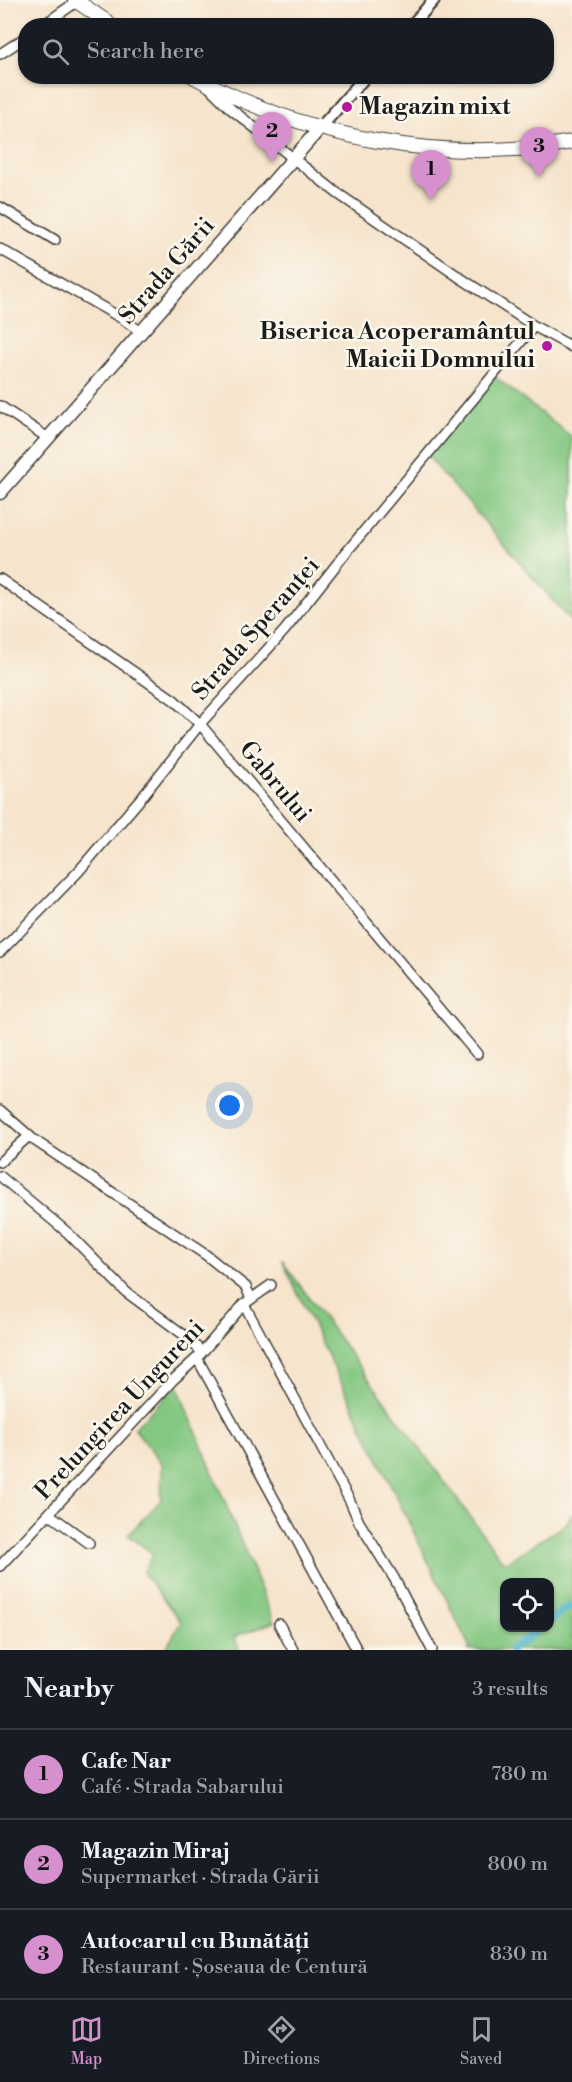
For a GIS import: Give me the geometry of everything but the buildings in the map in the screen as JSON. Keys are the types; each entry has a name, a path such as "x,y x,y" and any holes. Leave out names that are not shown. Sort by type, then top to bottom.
{"main road":[{"path":"77,0 102,18"},
{"path":"207,84 266,111 320,128 372,140 437,148 506,149 572,142"},
{"name":"Strada Gării","path":"0,493 320,128"}],"street":[{"path":"53,18 77,0"},
{"path":"418,18 434,0"},
{"path":"0,54 18,42"},
{"path":"207,84 231,110 337,193 462,279 534,326 572,347"},
{"name":"Strada Gării","path":"320,128 359,84"},
{"path":"0,207 55,240"},
{"path":"0,249 123,319 141,332"},
{"name":"Strada Speranței","path":"0,952 78,872 200,724 285,630 344,555 534,326"},
{"path":"0,406 48,438"},
{"name":"Gabrului","path":"0,579 174,700 200,724 477,1054"},
{"path":"0,1110 29,1136 206,1255 246,1287 248,1302 359,1522 394,1578 432,1650"},
{"path":"0,1162 29,1136"},
{"path":"0,1176 68,1233 126,1292 184,1335 199,1355 357,1650"},
{"name":"Prelungirea Ungureni","path":"0,1566 248,1302 271,1285"},
{"path":"49,1514 89,1543"},
{"path":"279,1624 293,1650"}],"green space":[{"path":"490,373 572,437 572,623 426,454"},
{"path":"282,1261 504,1563 565,1525 572,1514 572,1650 468,1650 470,1648"},
{"path":"177,1385 274,1622 234,1637 240,1650 165,1650 181,1622 143,1573 153,1554 128,1535 161,1500 162,1464 134,1428"}],"waterway":[{"path":"554,1618 566,1608 572,1607"},
{"path":"511,1650 536,1632"}],"place":[{"name":"Magazin mixt","path":"347,107"},
{"name":"Magazin Miraj","path":"272,162"},
{"name":"Autocarul cu Bunătăți","path":"539,177"},
{"name":"Cafe Nar","path":"431,200"},
{"name":"Biserica Acoperamântul Maicii Domnului","path":"547,346"}]}
